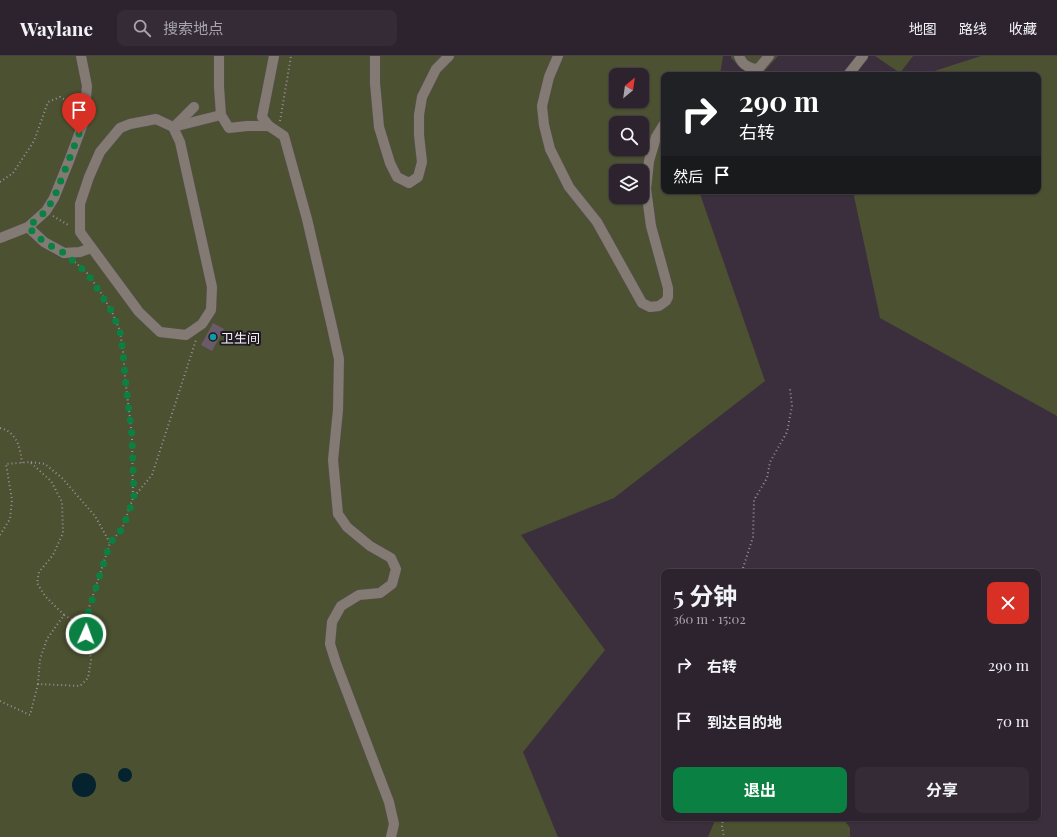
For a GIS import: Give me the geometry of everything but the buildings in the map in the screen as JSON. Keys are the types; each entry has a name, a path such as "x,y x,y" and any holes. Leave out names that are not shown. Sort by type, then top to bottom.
{"street":[{"path":"0,238 28,227 46,211 54,198 84,121 86,86 81,56"},
{"path":"219,56 221,115 229,128 269,126"},
{"path":"274,56 262,117 269,126 284,136 306,219 339,359 338,410 333,460 338,514 347,527 370,546 391,558 396,569 392,584 380,593 359,595 341,606 332,622 330,644 389,802 394,824 391,837"},
{"path":"375,56 375,83 379,127 390,164 396,177 409,183 418,177 422,162 419,134 419,115 422,97 436,69 449,56"},
{"path":"558,56 549,77 542,106 544,125 550,149 569,187 597,222 639,299 642,303 650,307 663,304 666,301 669,292 651,226 646,189 649,161 656,137 661,129"},
{"path":"739,56 744,65 754,70 759,68 768,56"},
{"path":"850,72 863,56"},
{"path":"173,127 194,107"},
{"path":"173,127 180,142 212,287 210,310 202,324 186,335 160,332 138,312 80,232 80,204 89,177 100,152 120,128 130,124 156,119 173,127 221,115"},
{"path":"28,227 44,242 64,253 80,252 91,248"}],"path":[{"path":"284,136 280,122 291,56"},
{"path":"0,182 13,173 34,141 48,102 60,97 85,110"},
{"path":"46,211 80,232"},
{"path":"64,253 88,274 112,312 120,331 132,436 134,498"},
{"path":"38,684 80,686 88,678 91,660 84,626 110,543 122,529 134,498 152,475 202,324"},
{"path":"743,569 753,537 754,500 767,478 770,462 787,432 792,406 790,389"},
{"path":"0,428 7,430 15,438 20,448 22,463"},
{"path":"0,535 10,519 12,500 6,464 30,462 45,464 62,478 95,516 110,543"},
{"path":"30,462 51,481 62,502 63,533 53,555 39,572 36,583 45,596 64,615 84,626"},
{"path":"0,702 30,715 38,684 40,660 47,639 64,615"},
{"path":"723,821 724,837"}],"green space":[{"path":"0,56 723,56 720,72 661,72 661,194 700,194 765,381 614,498 521,535 605,650 523,752 558,837 0,837"},
{"path":"731,56 778,56 764,72 748,72 731,58"},
{"path":"875,56 913,56 901,72"},
{"path":"981,56 1057,56 1057,416 880,318 854,196 855,194 1041,194 1041,72 931,72"},
{"path":"715,821 845,821 850,828 850,837 708,837"}],"water":[{"path":"125,768 130,770 132,775 130,780 125,782 120,780 118,775 120,770"},
{"path":"84,773 89,774 95,780 95,790 89,796 84,797 79,796 73,790 72,785 73,780 79,774"}],"place":[{"name":"卫生间","path":"213,337"}],"route":[{"path":"79,134 54,198 46,211 28,227 44,242 64,253 88,274 112,312 120,331 123,352 132,436 134,498 122,529 110,543 84,626 86,634"}]}
